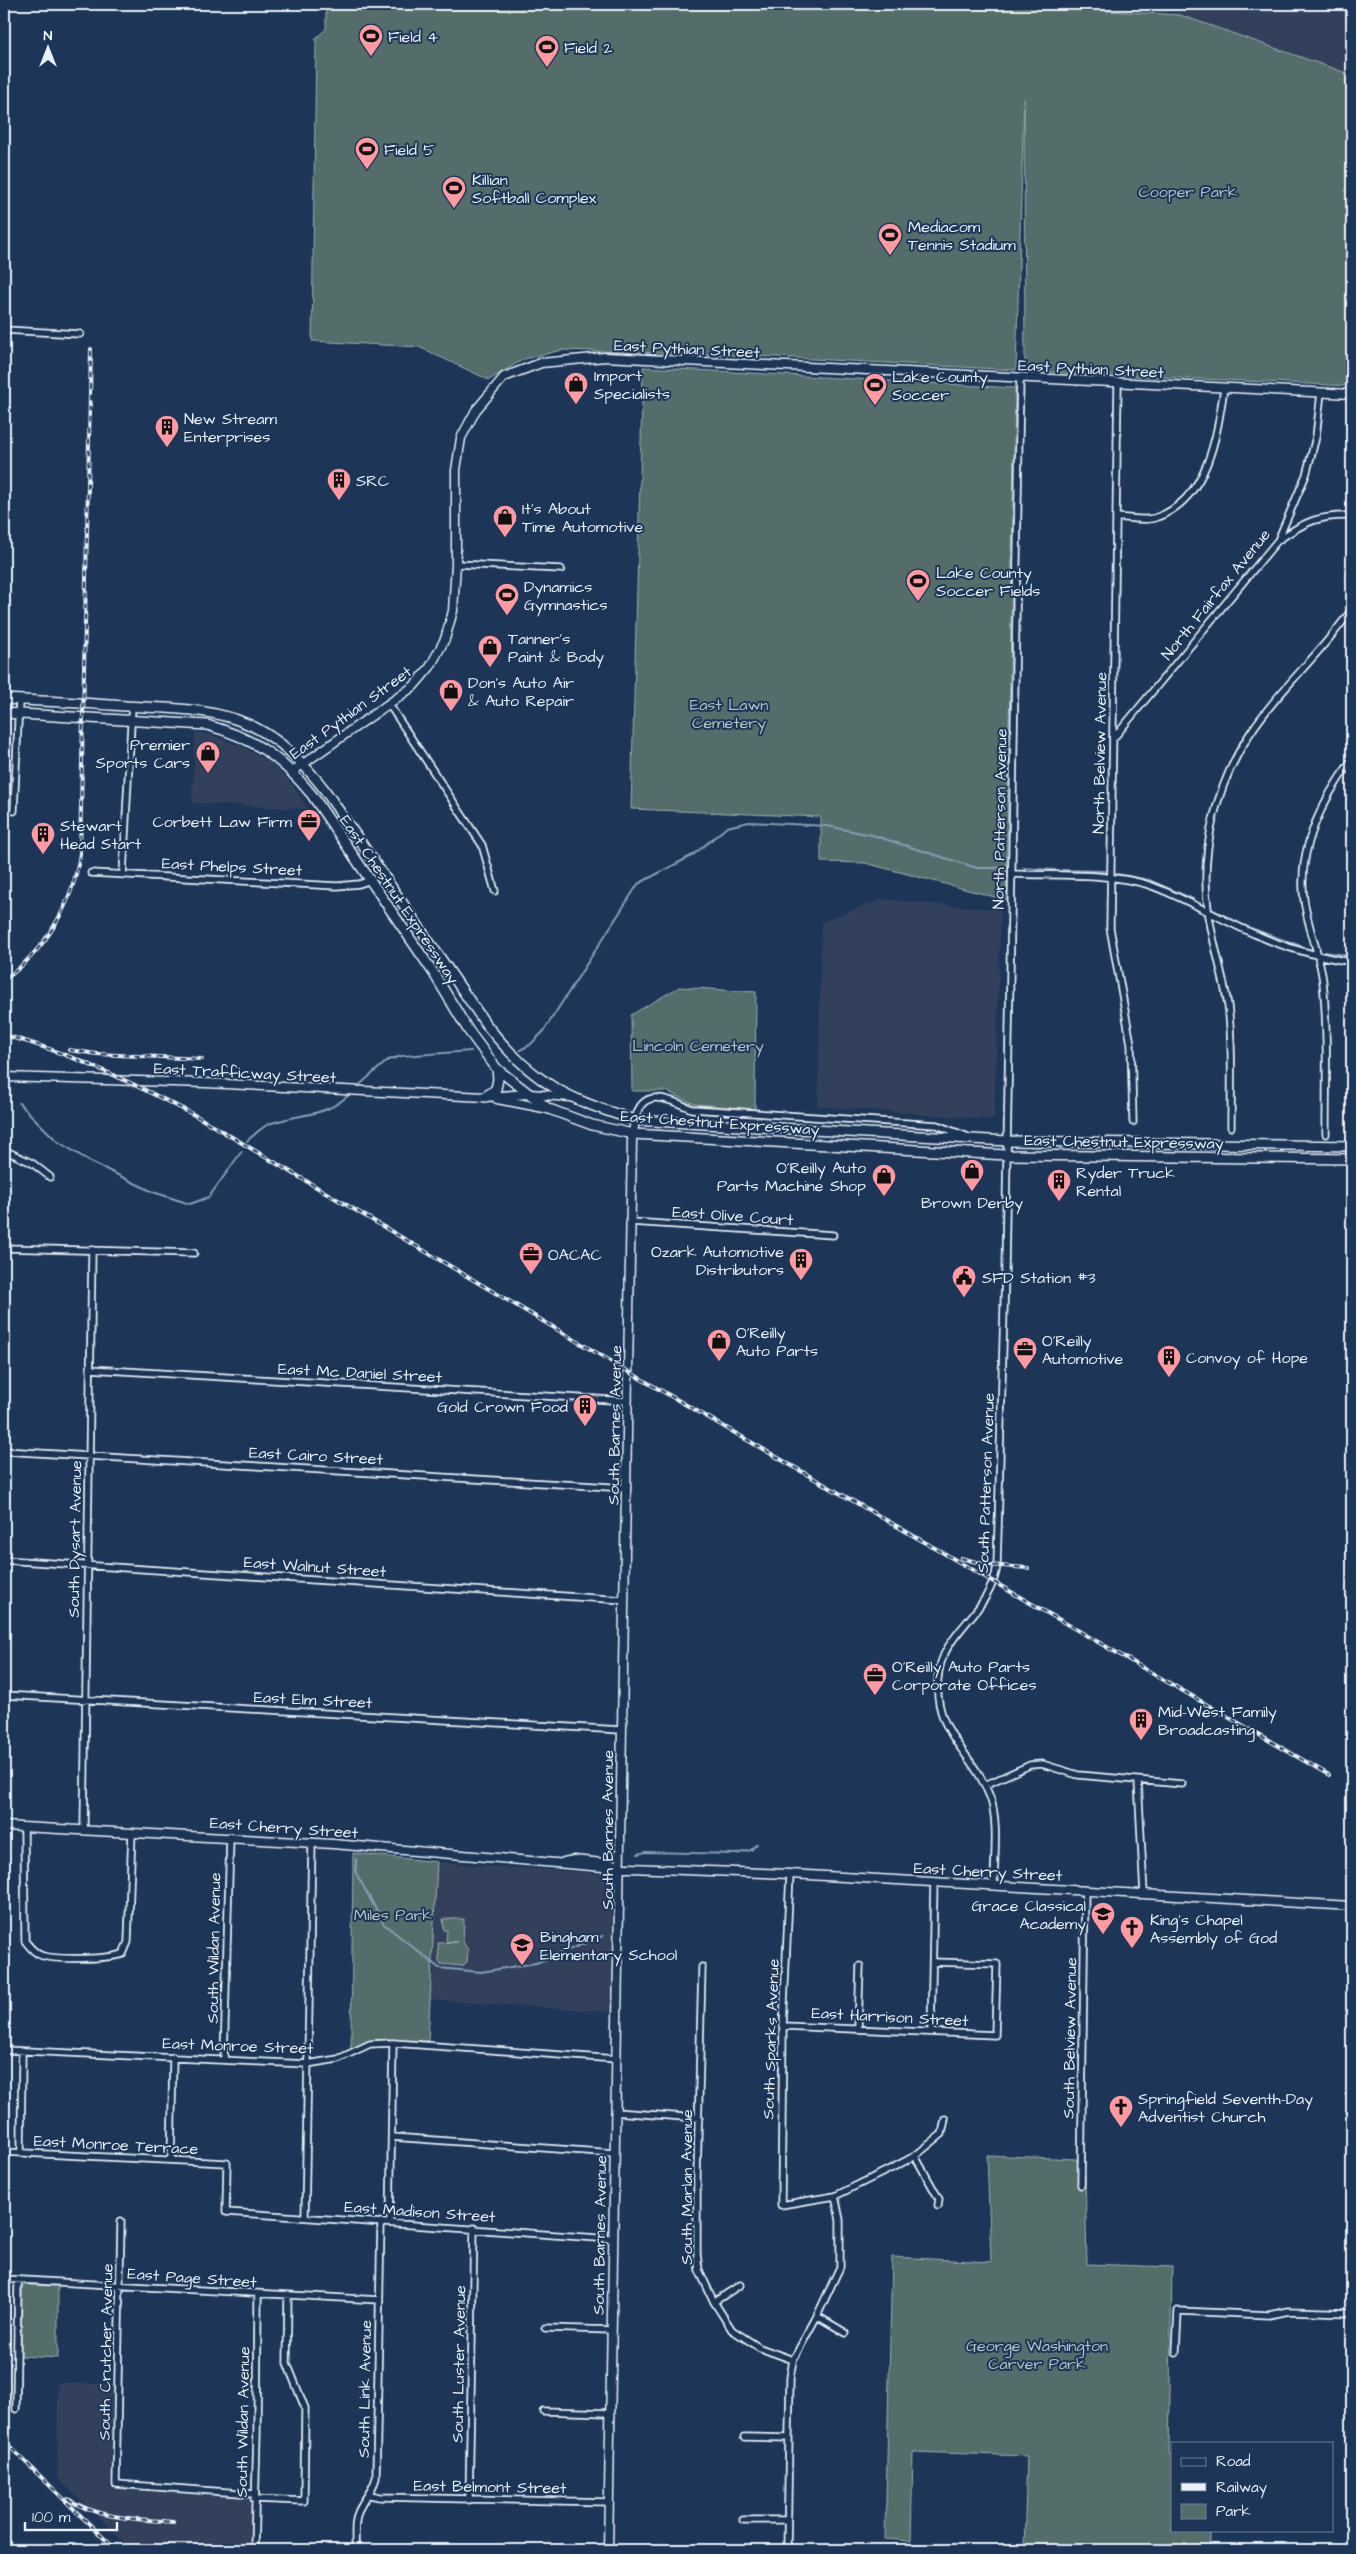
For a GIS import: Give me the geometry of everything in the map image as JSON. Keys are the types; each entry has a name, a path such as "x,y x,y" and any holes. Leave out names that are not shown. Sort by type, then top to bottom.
{"main road":[{"name":"East Chestnut Expressway","path":"4,698 206,710 233,718 266,733 288,748 304,763 496,1038 522,1066 572,1098 635,1120 1007,1141 1352,1146"},
{"name":"East Chestnut Expressway","path":"4,713 132,719 207,725 223,729 256,743 293,771 371,880 433,972 468,1030 497,1069 549,1109 592,1125 633,1134 1006,1155 1352,1160"},
{"path":"485,1097 496,1089 497,1069"}],"street":[{"path":"4,330 80,334"},
{"name":"East Pythian Street","path":"293,771 414,686 430,667 445,639 453,611 456,564 456,470 461,438 476,410 504,377 541,364 605,357 1352,394"},
{"name":"North Patterson Avenue","path":"1005,1260 1020,378"},
{"name":"North Belview Avenue","path":"1118,383 1110,878 1112,944 1131,1044 1133,1122"},
{"path":"1116,517 1153,519 1171,511 1191,494 1214,443 1224,388"},
{"name":"North Fairfax Avenue","path":"1113,739 1278,540 1290,517 1306,475 1316,437 1321,393"},
{"path":"1278,540 1302,523 1328,516 1352,516"},
{"path":"1290,517 1302,523"},
{"path":"456,564 561,569"},
{"path":"1231,1127 1231,1045 1228,1006 1208,910 1204,872 1211,824 1226,780 1248,736 1275,699 1352,609"},
{"path":"14,811 19,700"},
{"path":"388,704 482,845 495,891"},
{"path":"124,874 132,706"},
{"path":"1326,1134 1326,1012 1320,957 1314,943 1304,900 1303,874 1309,839 1328,794 1352,760"},
{"name":"East Phelps Street","path":"91,872 337,886 359,884 371,880"},
{"path":"1012,874 1110,878 1148,885 1208,910 1264,938 1320,957 1352,962"},
{"name":"East Trafficway Street","path":"4,1076 213,1083 485,1097 529,1094 572,1098"},
{"name":"East Trafficway Street","path":"485,1097 549,1109"},
{"path":"635,1120 638,1107 646,1099 658,1098 674,1101 692,1109 937,1125 972,1139"},
{"name":"South Barnes Avenue","path":"608,2550 612,2239 621,1866 621,1730 633,1134 635,1120"},
{"path":"4,1150 32,1163 50,1177"},
{"name":"East Olive Court","path":"631,1222 833,1235"},
{"path":"4,1248 194,1253"},
{"name":"South Dysart Avenue","path":"84,1829 92,1250"},
{"name":"South Patterson Avenue","path":"994,1885 994,1815 991,1799 985,1785 955,1742 943,1720 938,1696 938,1677 942,1658 952,1640 976,1614 995,1583 999,1524 1005,1260"},
{"name":"East Mc Daniel Street","path":"90,1369 628,1402"},
{"name":"East Cairo Street","path":"4,1450 627,1488"},
{"name":"East Walnut Street","path":"4,1560 624,1600"},
{"name":"East Elm Street","path":"4,1695 621,1730"},
{"path":"985,1785 1030,1765 1042,1764 1078,1776 1182,1784"},
{"path":"1138,1781 1144,1894"},
{"name":"East Cherry Street","path":"4,1826 312,1842 434,1854 562,1862 574,1860 602,1861 621,1866 934,1881 1352,1906"},
{"path":"24,1827 25,1941 33,1951 44,1956 111,1958 123,1954 128,1942 132,1832"},
{"name":"South Wildan Avenue","path":"224,2059 230,1837"},
{"path":"305,2217 312,1842"},
{"name":"South Sparks Avenue","path":"790,1874 783,2026 781,2205 835,2196"},
{"path":"931,2032 934,1881"},
{"name":"South Belview Avenue","path":"1081,2185 1084,1890"},
{"name":"East Harrison Street","path":"783,2026 995,2035 997,1964 933,1962"},
{"path":"858,2028 860,1966"},
{"name":"South Marlan Avenue","path":"702,1967 697,2254 699,2270 714,2302 732,2330 760,2348 793,2360"},
{"path":"390,2223 393,2042"},
{"name":"East Monroe Street","path":"4,2050 307,2064 338,2059 370,2044 393,2042 616,2059"},
{"path":"21,2153 22,2051"},
{"path":"171,2160 173,2057"},
{"path":"615,2112 699,2118"},
{"path":"787,2550 789,2393 793,2360 817,2316 840,2267 840,2220 835,2196 915,2156 942,2134 945,2119"},
{"path":"392,2137 614,2153"},
{"name":"East Monroe Terrace","path":"4,2152 227,2164 226,2212"},
{"path":"915,2156 940,2199 938,2206"},
{"name":"East Madison Street","path":"226,2212 612,2239"},
{"name":"South Crutcher Avenue","path":"121,2221 116,2484 254,2496"},
{"name":"South Link Avenue","path":"355,2550 356,2518 362,2503 370,2495 376,2478 381,2222"},
{"name":"South Luster Avenue","path":"469,2500 474,2228"},
{"name":"East Page Street","path":"4,2279 379,2300"},
{"path":"16,2409 18,2280"},
{"path":"714,2302 740,2285"},
{"name":"South Wildan Avenue","path":"254,2550 254,2496 258,2432 258,2294"},
{"path":"254,2496 304,2501 305,2408 287,2363 288,2296"},
{"path":"1176,2352 1178,2311 1268,2315 1289,2311 1352,2313"},
{"path":"817,2316 846,2333"},
{"path":"545,2328 611,2330"},
{"path":"543,2412 609,2413"},
{"path":"744,2437 789,2438"},
{"name":"East Belmont Street","path":"370,2495 469,2500 609,2502"},
{"path":"743,2520 788,2520"}],"shaded area":[{"path":"947,4 1352,4 1352,75 1180,15"},
{"path":"195,732 215,736 243,747 270,762 290,781 308,809 192,803"},
{"path":"882,899 1001,910 994,1120 818,1106 821,922"},
{"name":"Bingham Elementary School","path":"437,1862 605,1874 610,1879 613,1890 612,2012 430,2000"},
{"path":"58,2382 114,2385 110,2487 247,2497 251,2502 250,2550 132,2550 57,2477"}],"green space":[{"name":"Cooper Park","path":"326,4 982,4 1180,15 1352,75 1352,386 1025,371 1024,99 1016,370 757,356 562,350 524,359 489,380 419,347 312,341 316,38 326,29"},
{"name":"East Lawn Cemetery","path":"643,367 1015,388 1006,900 865,863 821,862 821,817 631,809"},
{"name":"Lincoln Cemetery","path":"679,987 756,992 755,1109 694,1104 666,1091 632,1091 631,1015"},
{"name":"Miles Park","path":"353,1853 437,1862 428,2041 377,2040 351,2048"},
{"path":"443,1919 464,1919 463,1942 468,1950 467,1962 462,1966 441,1964 439,1961 438,1943 457,1942 446,1941 447,1930 444,1930"},
{"name":"George Washington Carver Park","path":"987,2155 1076,2159 1085,2175 1087,2264 1172,2267 1169,2454 1171,2455 1171,2532 1210,2532 1210,2549 1078,2550 1024,2548 1027,2456 913,2452 911,2541 885,2539 892,2257 991,2262"},
{"path":"24,2285 58,2286 58,2358 21,2356 22,2288"}],"waterway":[{"path":"520,1050 530,1045 543,1032 638,884 693,855 727,827 749,822 827,826 872,835 977,868 1005,868"},
{"path":"1023,868 1055,870"},
{"path":"1062,870 1104,871"},
{"path":"1117,874 1149,880 1193,899"},
{"path":"1213,910 1245,926 1301,946"},
{"path":"1325,952 1352,956"},
{"path":"356,1088 388,1060 402,1056 471,1051"},
{"path":"247,1141 269,1124 323,1111 332,1107 351,1093"},
{"path":"19,1103 57,1141 91,1162 153,1192 190,1204 209,1197 242,1151"},
{"path":"638,1854 645,1852 736,1854 751,1850 757,1844"},
{"path":"356,1859 356,1873 384,1924 439,1968 481,1972 536,1963 603,1936"}],"railway":[{"path":"4,980 33,955 55,924 71,890 80,853 91,349"},
{"path":"4,1035 29,1042 103,1070 198,1117 629,1372 1329,1775"},
{"path":"69,1050 97,1054 202,1059"},
{"path":"961,1558 988,1565 1028,1568"},
{"path":"4,2441 116,2550"},
{"path":"68,2499 92,2511 105,2514 132,2519 173,2522"}],"place":[{"name":"Field 4","path":"371,57"},
{"name":"Field 2","path":"547,68"},
{"name":"Field 5","path":"367,170"},
{"name":"Killian Softball Complex","path":"454,209"},
{"name":"Mediacom Tennis Stadium","path":"890,256"},
{"name":"Import Specialists","path":"576,405"},
{"name":"Lake County Soccer","path":"875,406"},
{"name":"New Stream Enterprises","path":"167,448"},
{"name":"SRC","path":"339,501"},
{"name":"It's About Time Automotive","path":"505,538"},
{"name":"Lake County Soccer Fields","path":"918,602"},
{"name":"Dynamics Gymnastics","path":"507,616"},
{"name":"Tanner's Paint & Body","path":"490,668"},
{"name":"Don's Auto Air & Auto Repair","path":"451,712"},
{"name":"Premier Sports Cars","path":"208,774"},
{"name":"Corbett Law Firm","path":"309,842"},
{"name":"Stewart Head Start","path":"43,855"},
{"name":"Brown Derby","path":"972,1192"},
{"name":"O'Reilly Auto Parts Machine Shop","path":"884,1197"},
{"name":"Ryder Truck Rental","path":"1059,1202"},
{"name":"OACAC","path":"531,1275"},
{"name":"Ozark Automotive Distributors","path":"801,1281"},
{"name":"SFD Station #3","path":"964,1298"},
{"name":"O'Reilly Auto Parts","path":"719,1362"},
{"name":"O'Reilly Automotive","path":"1025,1370"},
{"name":"Convoy of Hope","path":"1169,1378"},
{"name":"Gold Crown Food","path":"585,1427"},
{"name":"O'Reilly Auto Parts Corporate Offices","path":"875,1696"},
{"name":"Mid-West Family Broadcasting","path":"1141,1741"},
{"name":"Grace Classical Academy","path":"1103,1935"},
{"name":"King's Chapel Assembly of God","path":"1132,1949"},
{"name":"Bingham Elementary School","path":"522,1966"},
{"name":"Springfield Seventh-Day Adventist Church","path":"1121,2128"}]}
